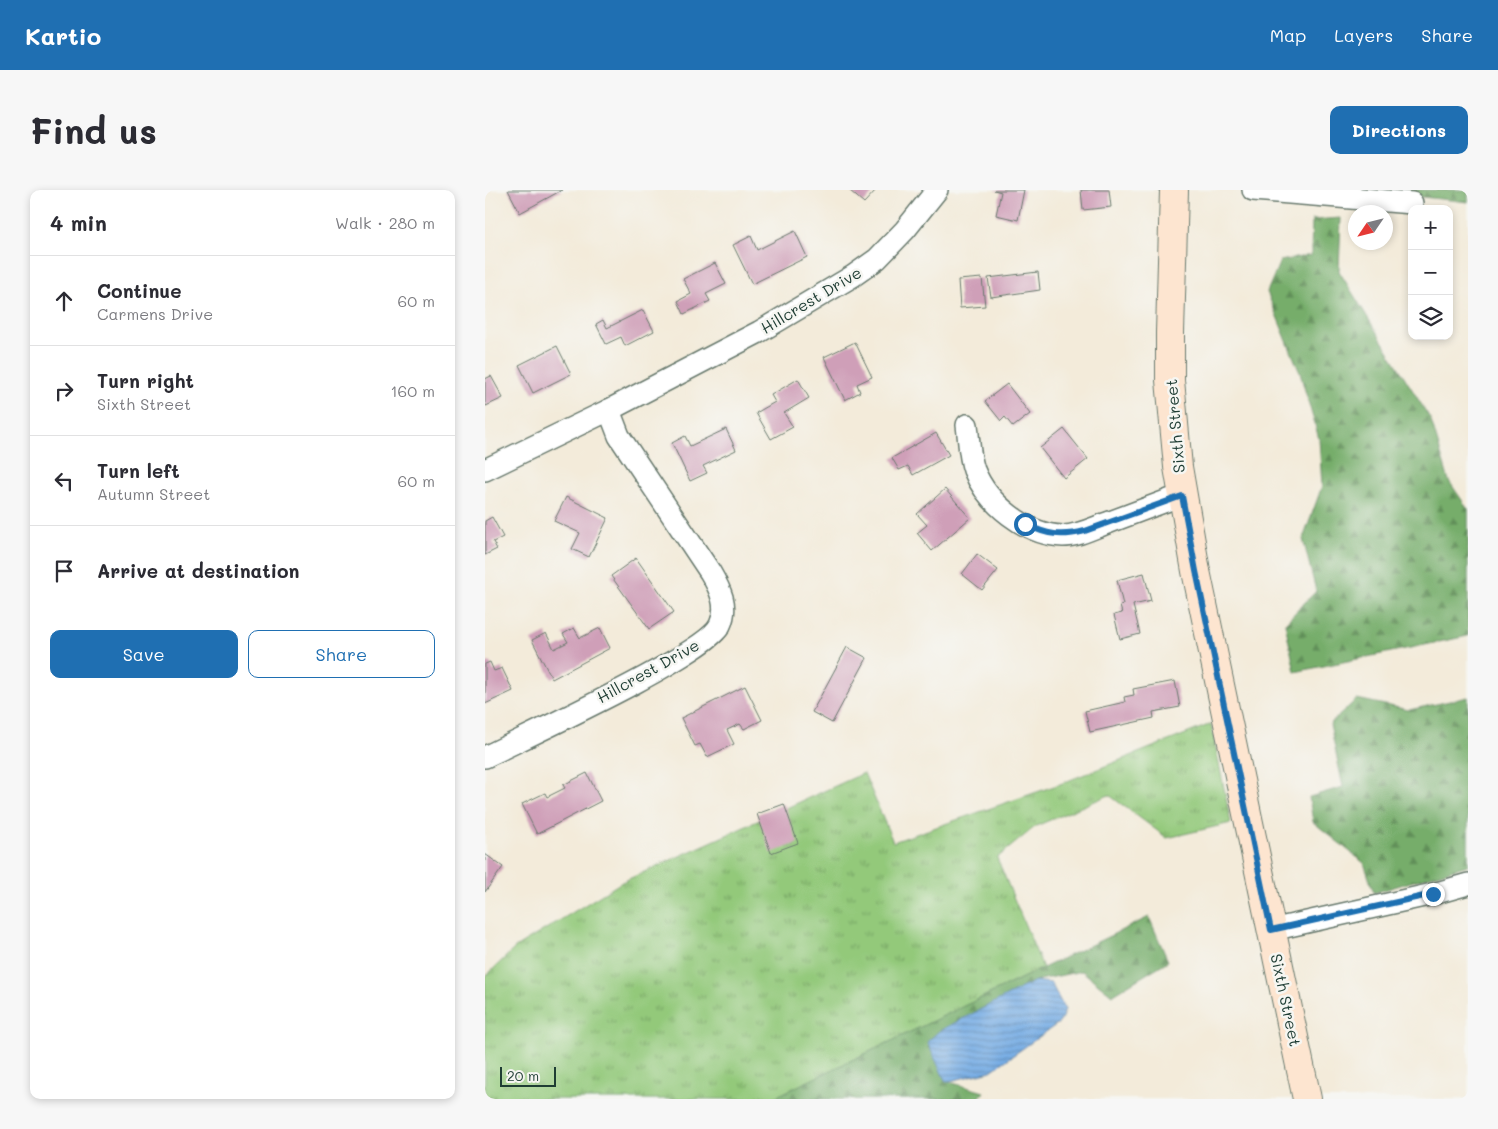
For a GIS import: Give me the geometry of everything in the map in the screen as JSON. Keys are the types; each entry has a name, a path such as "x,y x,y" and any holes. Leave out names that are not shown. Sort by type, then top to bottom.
{"main road":[{"name":"Sixth Street","path":"1174,190 1169,334 1170,380 1173,425 1182,496 1196,571 1307,1099"}],"street":[{"name":"Hillcrest Drive","path":"485,470 609,410 759,332 853,276 877,258 905,230 937,190"},
{"path":"1253,190 1412,202"},
{"name":"Hillcrest Drive","path":"485,756 652,673 697,646 719,627 724,610 721,591 619,436 609,410"},
{"path":"967,425 974,470 984,489 1002,509 1037,530 1063,536 1078,533 1182,496"},
{"path":"1271,930 1433,894 1468,884"}],"green space":[{"path":"1357,190 1468,190 1468,202"},
{"path":"1341,218 1339,271 1431,420 1449,481 1468,509 1468,636 1295,672 1285,623 1316,591 1303,539 1322,486 1319,439 1300,373 1267,292 1280,261 1311,255 1312,220"},
{"path":"1468,697 1468,865 1374,893 1364,863 1313,822 1309,797 1343,787 1330,724 1357,699 1409,710"},
{"path":"1211,724 1231,823 1167,838 1109,795 1036,826 997,858 1043,968 771,1099 485,1099 485,977 515,948 622,882 864,773 893,842 1060,784"},
{"path":"1149,917 1168,961 1112,995 1082,971 1035,981 939,1031 946,1081 984,1092 978,1099 771,1099"}],"water":[{"path":"1035,981 1051,983 1065,1010 1060,1022 991,1071 946,1082 927,1042 939,1031"}],"building":[{"path":"508,190 562,190 520,213"},
{"path":"849,190 876,190 864,203"},
{"path":"994,190 1024,190 1018,220 996,215 1001,192"},
{"path":"1081,190 1109,190 1111,207 1083,210"},
{"path":"795,231 807,257 752,284 733,245 751,236 757,250"},
{"path":"715,263 726,284 706,294 710,301 684,314 678,301 691,294 683,279"},
{"path":"1038,272 1040,290 991,297 988,278"},
{"path":"982,278 985,306 960,308 958,280"},
{"path":"643,310 654,331 625,346 621,337 606,344 596,324 603,320 607,328"},
{"path":"855,342 872,377 857,384 860,392 845,400 824,357"},
{"path":"557,346 571,374 533,393 519,365"},
{"path":"491,376 503,398 486,406 485,379"},
{"path":"798,379 809,398 784,413 793,427 771,439 756,413 775,402 771,395"},
{"path":"1007,384 1030,414 1013,427 1005,417 1001,421 985,401"},
{"path":"726,429 736,450 703,466 707,473 690,481 672,443 685,436 690,446"},
{"path":"1064,429 1088,459 1064,478 1040,448"},
{"path":"936,433 949,455 913,475 908,466 899,470 892,458"},
{"path":"945,489 970,518 932,551 917,533 927,525 917,514"},
{"path":"566,497 608,518 589,557 572,549 580,533 554,521"},
{"path":"492,517 503,537 493,542 497,549 485,555 485,521"},
{"path":"977,554 998,570 982,590 962,574"},
{"path":"636,558 674,612 649,629 611,576"},
{"path":"1144,573 1151,601 1133,605 1140,634 1120,639 1114,615 1122,613 1120,606 1123,605 1117,580"},
{"path":"574,628 580,638 600,628 610,648 552,679 532,640 546,633 554,649 568,642 563,634"},
{"path":"847,647 867,658 832,723 812,712"},
{"path":"490,662 494,671 502,668 513,691 485,704 485,664"},
{"path":"1175,681 1180,707 1153,712 1154,718 1090,732 1085,711 1125,702 1124,697 1134,695 1133,689"},
{"path":"745,686 762,720 744,729 740,724 727,730 734,744 707,757 700,744 695,746 681,718"},
{"path":"587,773 601,801 537,834 522,804 545,793 547,797 565,788 563,785"},
{"path":"784,804 798,843 771,853 757,814"},
{"path":"485,854 503,867 485,892"}],"route":[{"path":"1025,524 1037,530 1063,536 1085,531 1182,496 1271,930 1433,894"}]}
